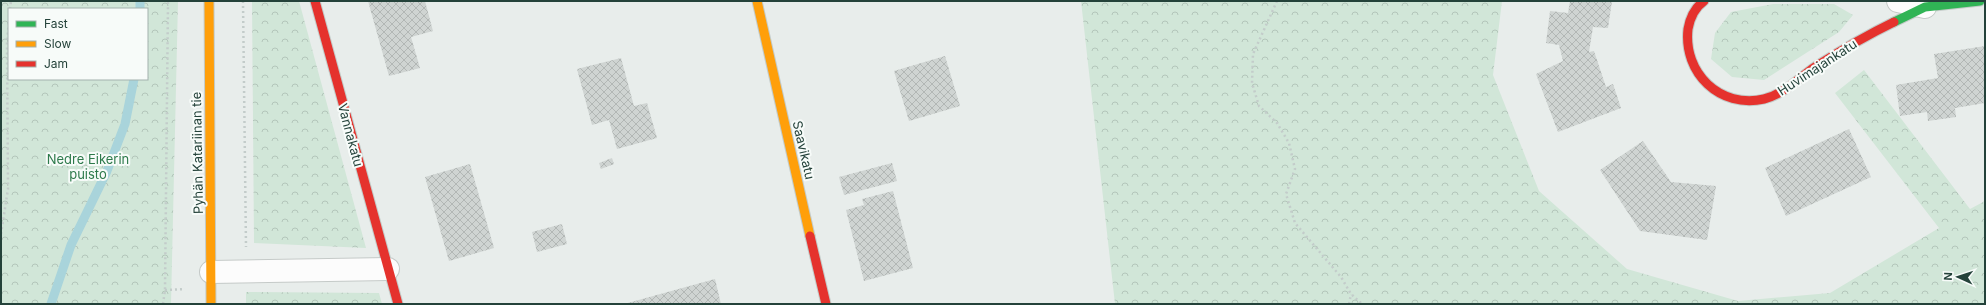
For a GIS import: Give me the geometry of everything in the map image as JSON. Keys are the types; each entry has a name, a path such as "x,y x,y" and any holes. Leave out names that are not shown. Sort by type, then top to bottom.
{"street":[{"name":"Pyhän Katariinan tie","path":"209,1 211,304"},
{"name":"Vannakatu","path":"315,1 398,304"},
{"name":"Saavikatu","path":"757,1 826,304"},
{"name":"Huvimajankatu","path":"1704,1 1691,18 1686,37 1688,54 1696,73 1709,86 1725,96 1743,100 1762,99 1780,93 1801,77 1861,38 1925,7"},
{"name":"Huvimajankatu","path":"1898,1 1925,7 1980,1"},
{"path":"211,272 388,268"}],"path":[{"path":"163,304 165,290 168,1"},
{"path":"243,1 246,272"},
{"path":"1277,1 1253,54 1252,83 1259,106 1277,122 1289,143 1295,169 1286,194 1295,223 1341,277 1351,294 1362,304"},
{"path":"1,234 8,189 8,30"},
{"path":"1349,304 1351,294"}],"green space":[{"name":"Nedre Eikerin puisto","path":"1,1 178,1 171,304 1,304"},
{"path":"252,1 299,1 366,248 254,243"},
{"path":"1081,1 1502,1 1493,75 1539,191 1627,269 1738,301 1830,293 1939,228 1835,93 1864,70 1970,209 1985,201 1985,304 1115,304"},
{"path":"1773,4 1834,4 1853,15 1839,32 1764,80 1732,77 1711,59 1715,33 1731,12"},
{"path":"246,292 379,293 382,304 246,304"}],"building":[{"path":"368,1 425,1 433,31 411,37 420,68 389,76"},
{"path":"1570,1 1612,1 1608,28 1593,27 1589,52 1594,51 1606,87 1613,84 1621,108 1558,132 1536,74 1563,61 1559,45 1546,43 1550,11 1568,13"},
{"path":"1985,46 1985,103 1955,108 1956,117 1928,121 1927,112 1900,116 1896,85 1938,78 1934,54"},
{"path":"945,56 960,106 909,121 894,71"},
{"path":"621,58 634,106 647,103 657,138 617,149 609,120 592,125 577,69"},
{"path":"1849,129 1871,177 1786,216 1765,168"},
{"path":"1643,141 1671,182 1716,186 1707,240 1640,231 1600,170"},
{"path":"612,158 614,164 601,169 599,163"},
{"path":"892,163 897,181 844,195 839,177"},
{"path":"470,164 494,248 449,261 425,177"},
{"path":"893,191 913,268 864,281 846,210 864,205 862,199"},
{"path":"562,224 567,244 537,252 532,232"},
{"path":"715,279 721,304 624,304"}],"waterway":[{"path":"140,1 140,8"},
{"path":"51,304 71,245 107,171 125,124 134,80"}],"traffic: fast":[{"path":"1894,22 1925,7 1980,1"}],"traffic: slow":[{"path":"209,1 211,304"},
{"path":"757,1 810,236"}],"traffic: jam":[{"path":"315,1 398,304"},
{"path":"1704,1 1695,10 1691,17 1688,29 1688,45 1692,60 1698,73 1719,93 1748,101 1771,97 1834,55 1894,22"},
{"path":"810,236 826,304"}]}
